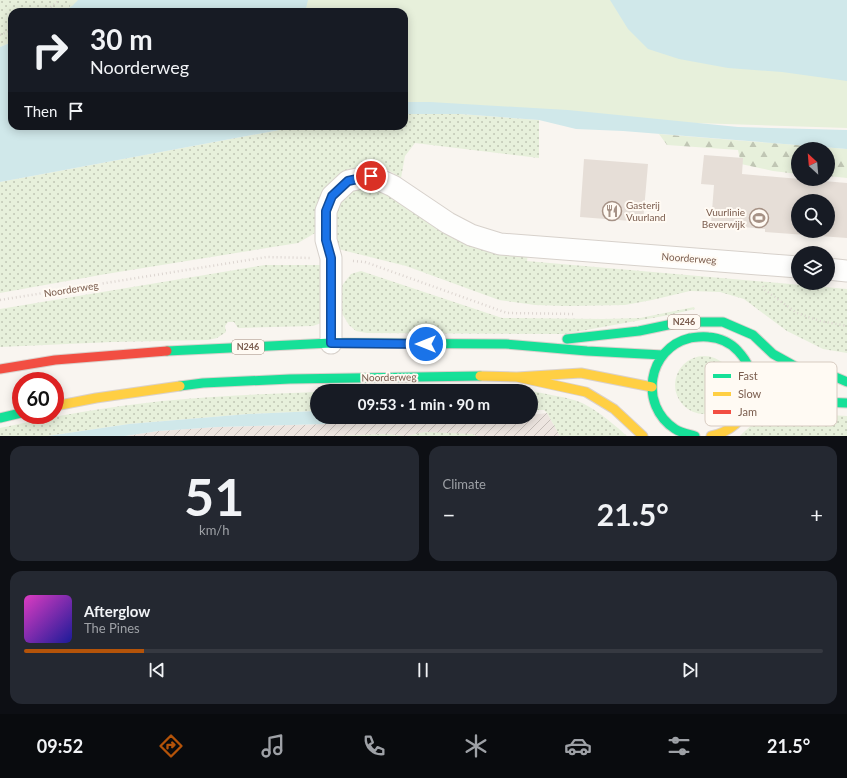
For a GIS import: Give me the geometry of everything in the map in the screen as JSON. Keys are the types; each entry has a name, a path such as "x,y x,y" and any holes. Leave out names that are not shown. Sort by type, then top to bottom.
{"main road":[{"name":"N246","path":"506,344 639,331 682,322 701,320 723,322 752,335 773,354 787,362"},
{"name":"N246","path":"695,436 683,435 670,426 660,414 654,401 652,387 654,370 663,355 675,344 685,339 690,337 707,336 722,340 736,348 747,362"},
{"name":"N246","path":"0,369 55,360 165,351 331,343 506,344 587,351 663,355"},
{"name":"Noorderweg","path":"64,404 96,398 203,383 290,379 488,376 517,377 581,373 652,387"},
{"path":"517,377 586,392 614,409 643,436"},
{"name":"N246","path":"837,378 847,382"},
{"path":"837,385 847,385"},
{"path":"837,403 847,403"},
{"path":"0,418 12,415"},
{"name":"N246","path":"711,436 715,436 731,429 734,426"}],"street":[{"name":"Noorderweg","path":"331,343 331,258 326,240 326,211 332,196 348,181 371,176 393,186 453,226 471,235 500,244 791,267"},
{"path":"835,270 847,271"}],"path":[{"path":"49,8 60,0"},
{"name":"Noorderweg","path":"0,300 267,257 331,258 365,262 507,313 576,314"},
{"path":"754,264 765,290 778,300 798,313 820,321 847,326"}],"shaded area":[{"path":"547,413 560,436 125,436 159,431 218,427 327,424 538,424 538,414"}],"green space":[{"path":"0,0 78,0 69,8 8,8 8,44 0,47"},
{"path":"71,0 847,0 847,128 694,123 408,105 408,8 70,8"},
{"path":"408,114 460,114 539,120 539,158 415,143 405,156 401,178 388,170 362,166 341,175 321,201 315,233 298,243 0,293 0,182 280,130 408,130"},
{"path":"659,134 791,145 791,173 741,164 738,150 667,145"},
{"path":"835,148 847,149 847,178 835,177"},
{"path":"369,185 528,252 527,261 791,284 791,290 835,290 835,288 847,289 847,353 823,349 787,331 744,299 720,292 690,291 625,305 535,305 499,300 406,266 338,249 334,228 337,207 352,189"},
{"path":"265,265 323,265 321,323 313,326 238,328 234,322 228,322 225,326 226,332 217,338 208,340 112,342 0,347 0,309"},
{"path":"361,271 502,318 640,318 694,307 695,309 564,334 367,333 356,331 349,325 341,312 340,288 351,274"},
{"path":"704,356 715,358 721,362 705,362 705,414 693,412 680,401 677,396 675,385 677,374 688,361 693,358"},
{"path":"310,392 310,411 248,414 129,424 48,436 0,436 0,428 20,424 64,424 64,415 121,406 162,401 259,394"},
{"path":"538,392 580,402 602,415 627,436 560,436 544,410 538,410"},
{"path":"837,415 847,416 847,436 740,436 751,426 837,426"},
{"path":"425,432 472,434 477,436 406,436"},
{"path":"385,434 406,436 335,436"}],"water":[{"path":"78,0 308,0 306,8 69,8"},
{"path":"610,0 847,0 847,81 782,72 728,68 679,59 648,49 628,29"},
{"path":"8,44 8,130 280,130 0,182 0,47"},
{"path":"408,102 568,110 738,127 847,130 847,149 835,148 835,142 791,142 791,144 623,131 576,129 539,120 460,114 408,114"},
{"path":"310,411 310,424 327,424 218,427 159,431 125,436 48,436 129,424 248,414"}],"building":[{"path":"704,155 743,158 742,174 791,178 791,186 835,186 835,182 847,183 847,238 835,237 835,194 791,194 791,234 765,232 765,229 711,224 714,185 701,184"},
{"path":"584,159 648,164 643,222 580,217"}],"traffic: fast":[{"path":"567,339 639,331 682,322 723,322 753,335 773,354 787,362"},
{"path":"695,436 675,429 663,419 656,406 652,392 653,378 657,365 665,353 676,344 690,338 704,337 721,339 732,345 747,362"},
{"path":"167,351 331,343 506,344 587,351 663,355"},
{"path":"180,386 203,383 290,379 480,376"},
{"path":"837,378 847,382"},
{"path":"837,403 847,403"},
{"path":"0,418 12,415"}],"traffic: slow":[{"path":"480,376 517,377 581,373 652,387"},
{"path":"517,377 586,392 614,409 643,436"},
{"path":"64,404 180,386"},
{"path":"711,436 724,432 732,426"}],"traffic: jam":[{"path":"0,369 55,360 167,351"}],"place":[{"name":"Gasterij Vuurland","path":"612,211"},
{"name":"Vuurlinie Beverwijk","path":"759,218"}],"route":[{"path":"371,176 348,181 332,196 326,211 326,240 331,258 331,343 426,344"}]}
